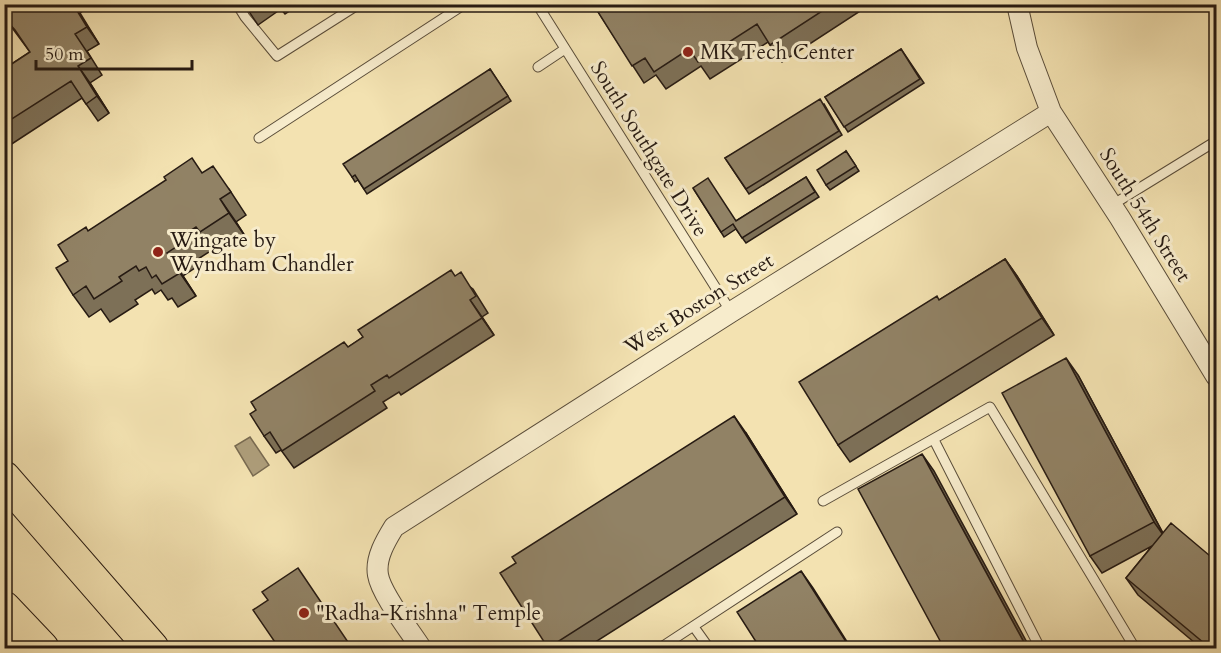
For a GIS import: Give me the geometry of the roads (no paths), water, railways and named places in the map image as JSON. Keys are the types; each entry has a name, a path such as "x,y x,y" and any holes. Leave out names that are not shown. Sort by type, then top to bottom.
{"highway":[{"path":"4,478 152,648"},
{"path":"4,608 42,648"},
{"path":"4,629 19,648"}],"street":[{"name":"South 54th Street","path":"1017,4 1027,48 1051,111 1112,205 1216,376"},
{"name":"West Boston Street","path":"422,648 384,590 377,574 382,548 394,527 1051,111"}],"lane":[{"path":"237,4 278,56 359,4"},
{"path":"260,138 465,4"},
{"name":"South Southgate Drive","path":"537,4 731,312"},
{"path":"538,67 565,49"},
{"path":"1112,205 1216,141"},
{"path":"823,501 990,407 1135,648"},
{"path":"934,440 1040,648"},
{"path":"660,648 837,532"},
{"path":"694,627 708,648"}],"place":[{"name":"MK Tech Center","path":"688,52"},
{"name":"Wingate by Wyndham Chandler","path":"158,252"},
{"name":"\"Radha-Krishna\" Temple","path":"304,613"}]}
